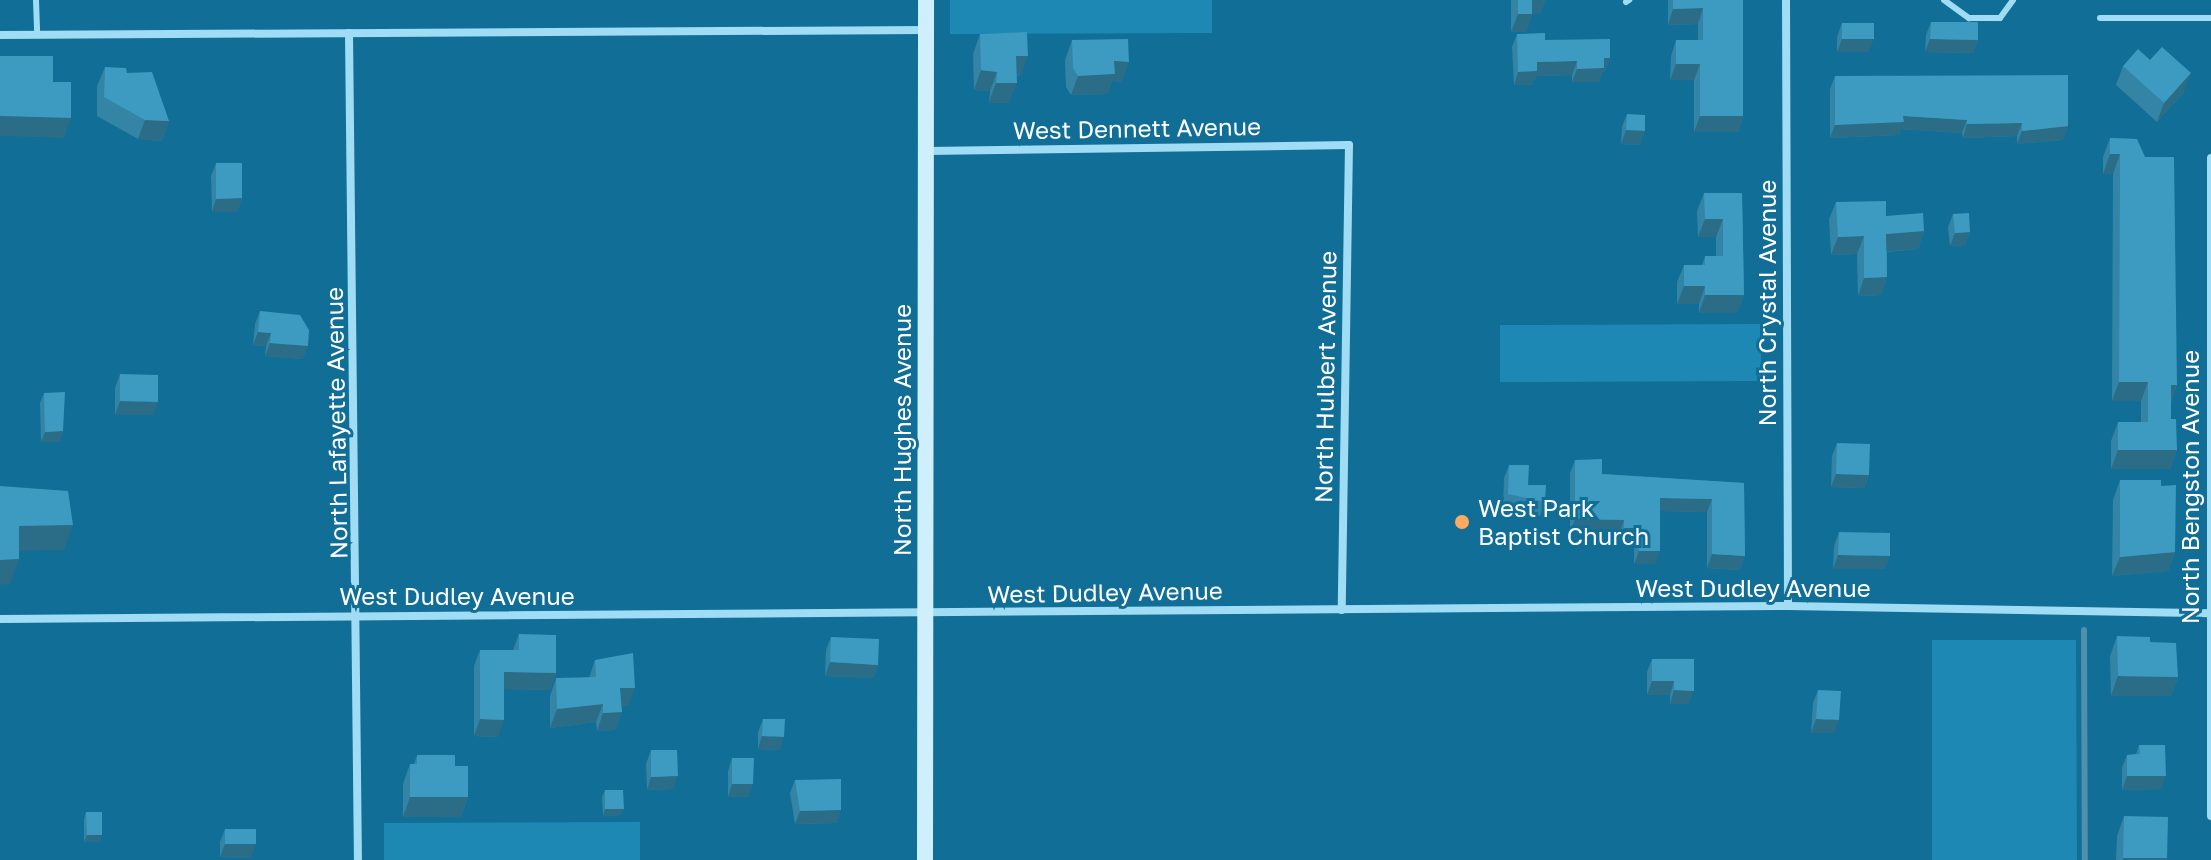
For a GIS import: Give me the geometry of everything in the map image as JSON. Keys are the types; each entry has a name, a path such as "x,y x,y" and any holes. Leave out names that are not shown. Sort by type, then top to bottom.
{"street":[{"name":"North Hughes Avenue","path":"925,860 926,0"},
{"name":"North Crystal Avenue","path":"1786,0 1788,606"},
{"path":"0,35 926,30"},
{"name":"North Lafayette Avenue","path":"349,33 359,616 358,860"},
{"name":"West Dennett Avenue","path":"926,151 1349,145"},
{"name":"North Hulbert Avenue","path":"1342,610 1349,145"},
{"name":"North Bengston Avenue","path":"2210,158 2211,816"},
{"name":"West Dudley Avenue","path":"0,619 1788,606 2210,613"}],"lane":[{"path":"36,0 37,35"},
{"path":"1944,0 1969,18 2000,18 2013,0"},
{"path":"2100,18 2211,18"}],"shaded area":[{"path":"950,0 1212,0 1212,33 950,34"},
{"path":"1761,324 1761,381 1500,382 1500,325"},
{"path":"1932,640 2076,640 2077,860 1932,860"},
{"path":"640,822 640,860 384,860 384,823"}],"building":[{"path":"1518,0 1532,0 1532,14 1518,14"},
{"path":"1673,0 1743,0 1743,116 1700,116 1700,64 1676,64 1676,40 1703,40 1703,8 1673,9"},
{"path":"1931,22 1978,22 1978,40 1930,39"},
{"path":"1842,23 1874,23 1874,39 1842,39"},
{"path":"1027,32 1028,56 1016,56 1017,83 996,83 997,72 981,70 980,34"},
{"path":"1545,33 1545,40 1610,39 1610,58 1604,58 1604,68 1577,69 1577,61 1537,62 1537,71 1518,72 1517,34"},
{"path":"1128,39 1129,62 1114,61 1115,74 1078,76 1073,68 1072,40"},
{"path":"2162,47 2191,73 2164,103 2123,66 2138,49 2150,60"},
{"path":"0,56 53,56 53,82 71,82 71,118 0,116"},
{"path":"105,67 126,68 127,73 152,72 169,121 145,120 104,97"},
{"path":"2068,75 2068,126 2022,131 2022,123 1967,124 1967,120 1903,116 1904,122 1835,125 1835,76"},
{"path":"1627,114 1645,115 1645,131 1626,130"},
{"path":"2110,138 2137,139 2145,157 2174,157 2177,385 2171,385 2171,419 2176,419 2177,450 2118,450 2118,422 2148,422 2148,382 2119,382 2120,154 2110,154"},
{"path":"216,163 242,163 242,198 216,199"},
{"path":"1704,193 1742,193 1744,295 1705,295 1705,286 1684,286 1684,265 1705,265 1705,256 1723,256 1723,219 1705,219"},
{"path":"1886,201 1886,216 1923,213 1924,231 1886,234 1887,277 1864,278 1864,236 1838,237 1836,202"},
{"path":"1969,213 1970,232 1955,233 1953,214"},
{"path":"260,311 300,315 309,330 308,346 270,343 271,333 258,332"},
{"path":"120,374 158,375 158,402 120,401"},
{"path":"65,392 63,431 45,432 44,393"},
{"path":"1837,443 1870,444 1869,475 1836,474"},
{"path":"1602,459 1602,474 1744,483 1745,556 1712,554 1712,499 1660,498 1660,551 1639,551 1639,528 1624,528 1624,520 1575,519 1575,460"},
{"path":"1509,465 1529,465 1528,485 1546,485 1545,502 1508,494"},
{"path":"2120,480 2161,480 2161,486 2176,485 2175,552 2120,557"},
{"path":"0,486 68,491 73,525 19,526 19,559 0,560"},
{"path":"1839,532 1890,533 1890,556 1838,555"},
{"path":"519,634 556,635 556,673 504,672 504,720 480,719 480,650 519,650"},
{"path":"2117,636 2150,637 2150,642 2176,643 2178,677 2118,676"},
{"path":"831,637 879,639 878,665 830,662"},
{"path":"633,653 635,688 620,688 622,712 603,713 603,704 557,709 556,678 596,677 595,660"},
{"path":"1652,659 1694,659 1694,691 1674,690 1674,681 1652,681"},
{"path":"1818,690 1841,691 1839,720 1816,719"},
{"path":"763,719 785,719 784,737 762,736"},
{"path":"2139,745 2165,745 2166,776 2127,776 2127,755 2140,754"},
{"path":"651,750 677,750 678,776 651,777"},
{"path":"417,755 455,755 455,766 468,766 468,797 410,797 410,764 417,764"},
{"path":"732,758 754,758 753,784 732,784"},
{"path":"841,779 841,810 800,811 795,780"},
{"path":"605,790 623,790 624,809 605,809"},
{"path":"86,812 102,812 102,835 87,835"},
{"path":"2124,816 2168,817 2167,858 2123,858"},
{"path":"225,829 256,829 256,844 225,844"}],"waterway":[{"path":"2084,630 2085,860"}],"place":[{"name":"West Park Baptist Church","path":"1462,522"}]}
